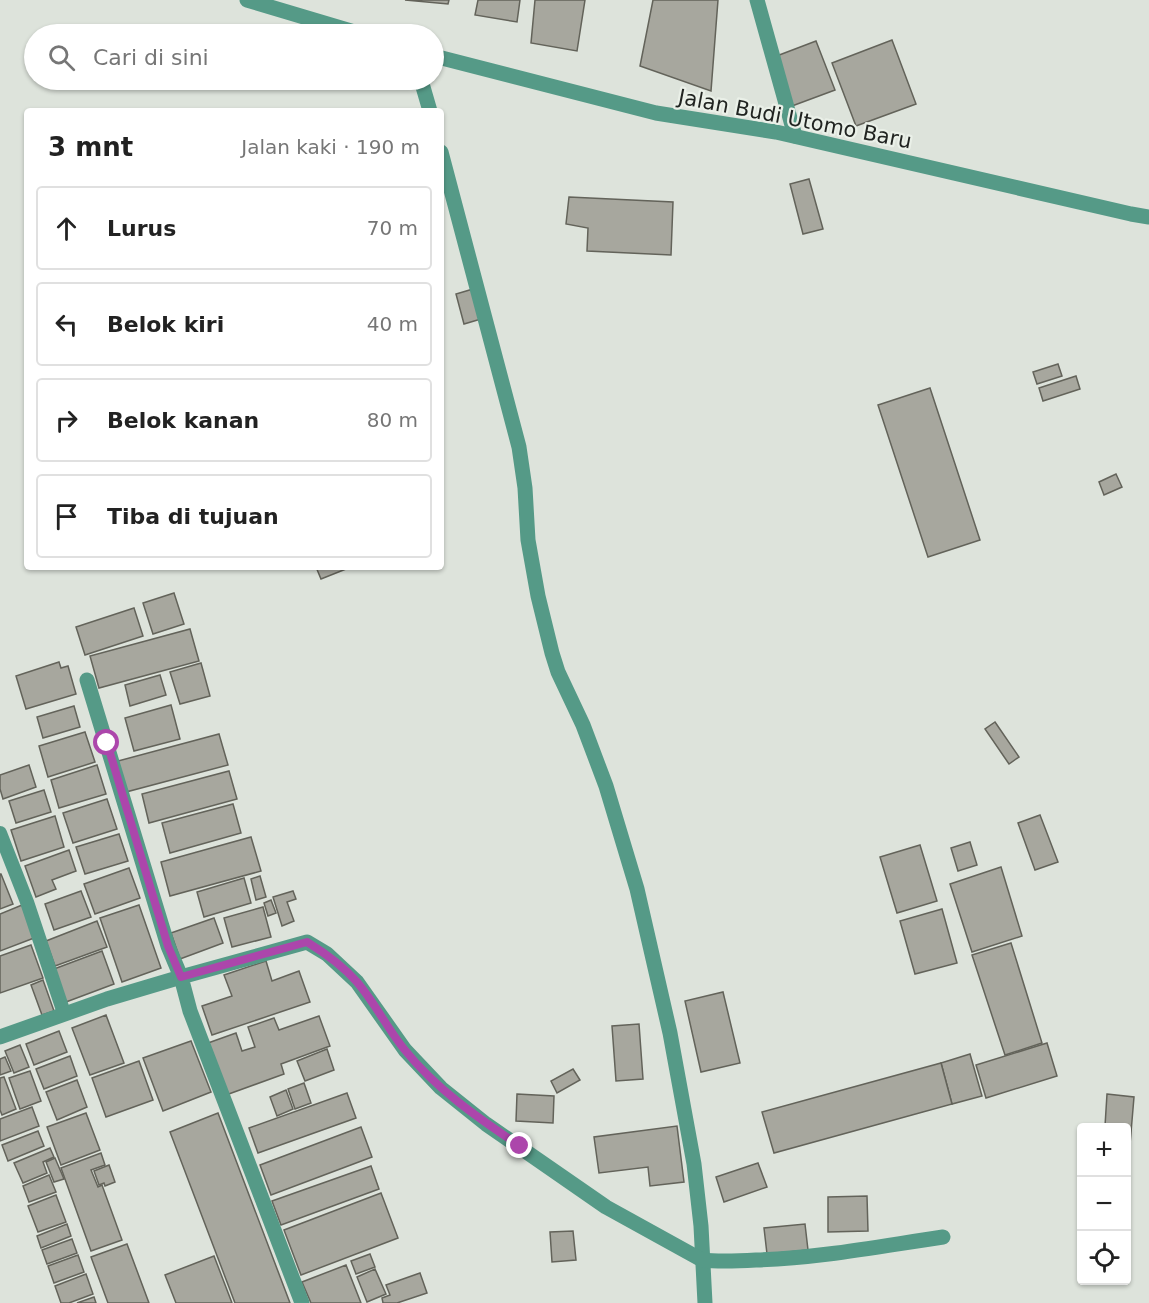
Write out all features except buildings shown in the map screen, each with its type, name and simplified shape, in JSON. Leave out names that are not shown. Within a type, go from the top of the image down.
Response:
[{"type":"street","points":[[247,0],[327,24]]},
{"type":"street","points":[[757,0],[795,136]]},
{"type":"street","name":"Jalan Budi Utomo Baru","points":[[444,59],[656,113],[795,136],[1149,217]]},
{"type":"street","points":[[424,90],[429,108]]},
{"type":"street","points":[[444,163],[519,447],[525,488],[528,540],[538,596],[552,653],[606,786],[637,889],[670,1033],[694,1164],[705,1303]]},
{"type":"street","points":[[87,680],[190,1011],[302,1303]]},
{"type":"street","points":[[0,1037],[118,995],[307,942],[327,954],[357,982],[405,1050],[441,1088],[486,1124],[606,1206],[702,1260],[716,1262],[776,1259],[943,1237]]},
{"type":"lane","points":[[0,833],[30,912],[64,1013]]},
{"type":"route","points":[[107,743],[168,946],[181,977],[307,942],[327,954],[357,982],[405,1050],[441,1088],[486,1124],[520,1146]]}]
